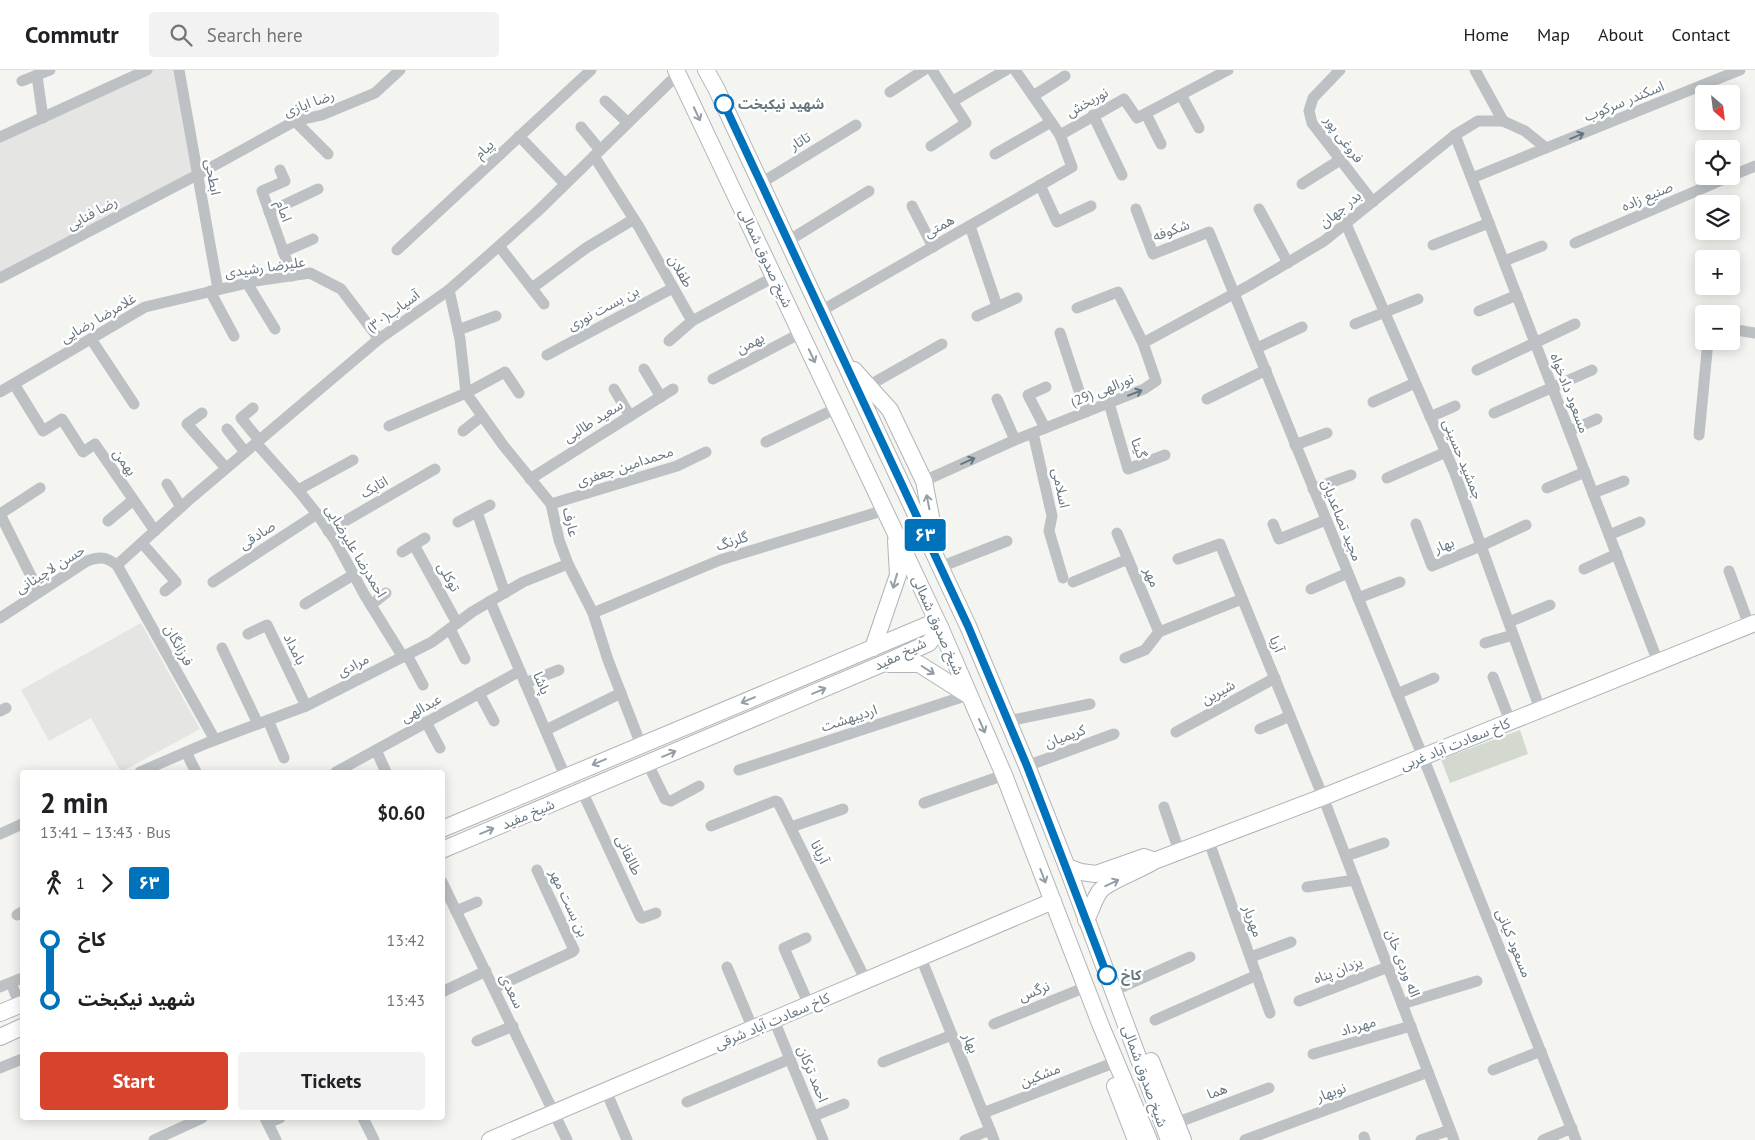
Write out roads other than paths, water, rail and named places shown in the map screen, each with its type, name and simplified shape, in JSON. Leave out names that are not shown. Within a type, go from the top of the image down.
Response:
[{"type":"main road","name":"شیخ صدوق شمالی","points":[[706,70],[802,270],[963,616],[1027,766],[1169,1140]]},
{"type":"main road","name":"شیخ صدوق شمالی","points":[[677,72],[940,627],[1004,775],[1102,1026],[1136,1140]]},
{"type":"main road","points":[[776,280],[791,283],[802,270]]},
{"type":"main road","points":[[842,357],[890,410],[924,481],[940,567]]},
{"type":"main road","points":[[873,648],[898,576],[896,533]]},
{"type":"main road","points":[[940,627],[963,616]]},
{"type":"main road","name":"کاخ سعادت آباد غربی","points":[[1154,861],[1323,797],[1752,624]]},
{"type":"main road","name":"شیخ مفید","points":[[445,828],[927,625],[940,627],[929,643],[445,849]]},
{"type":"main road","points":[[882,664],[918,664],[968,695]]},
{"type":"main road","points":[[1066,867],[1096,874],[1144,857],[1154,861]]},
{"type":"main road","points":[[1086,920],[1098,893],[1104,887],[1145,868],[1154,861]]},
{"type":"main road","name":"کاخ سعادت آباد شرقی","points":[[490,1140],[1053,902]]},
{"type":"main road","points":[[0,1013],[20,1004]]},
{"type":"main road","name":"شیخ صدوق شمالی","points":[[1122,1013],[1138,1030],[1183,1140]]},
{"type":"main road","points":[[0,1037],[20,1029]]},
{"type":"main road","name":"شیخ صدوق شمالی","points":[[1111,1060],[1148,1140]]},
{"type":"street","points":[[22,81],[50,70]]},
{"type":"street","points":[[0,138],[147,70]]},
{"type":"street","name":"ابطحی","points":[[179,70],[214,290],[234,336]]},
{"type":"street","name":"رضا ایازی","points":[[197,175],[295,121],[322,115],[376,93],[400,70]]},
{"type":"street","name":"پیام","points":[[397,250],[591,70]]},
{"type":"street","points":[[890,92],[924,70]]},
{"type":"street","points":[[930,146],[966,123],[932,70]]},
{"type":"street","points":[[953,101],[1006,70]]},
{"type":"street","points":[[1015,70],[1060,135]]},
{"type":"street","points":[[1161,144],[1146,114],[1181,95],[1208,75],[1228,70]]},
{"type":"street","name":"فروغی پور","points":[[1340,70],[1313,98],[1309,111],[1312,123],[1373,202]]},
{"type":"street","points":[[1475,70],[1503,122]]},
{"type":"street","name":"اسکندر سرکوب","points":[[1472,178],[1740,70]]},
{"type":"street","name":"آسیاب(۳۰)","points":[[117,565],[226,468],[379,339],[449,290],[499,246],[628,123],[677,72]]},
{"type":"street","points":[[37,76],[43,118]]},
{"type":"street","points":[[1033,96],[1065,76]]},
{"type":"street","points":[[1181,95],[1198,128]]},
{"type":"street","name":"نوربخش","points":[[1060,135],[1124,99],[1137,118],[1146,114]]},
{"type":"street","points":[[605,101],[628,123]]},
{"type":"street","points":[[1093,115],[1122,175]]},
{"type":"street","points":[[295,121],[328,154]]},
{"type":"street","points":[[1455,135],[1478,121],[1503,122],[1525,131],[1546,148]]},
{"type":"street","points":[[995,154],[1051,122]]},
{"type":"street","name":"تاتار","points":[[761,183],[856,125]]},
{"type":"street","name":"طفلان","points":[[581,127],[692,321]]},
{"type":"street","name":"همتی","points":[[821,311],[1072,167],[1060,135]]},
{"type":"street","name":"مسعود دادخواه","points":[[1455,135],[1658,662]]},
{"type":"street","name":"بدر جهان","points":[[1235,293],[1324,241],[1455,135]]},
{"type":"street","points":[[519,136],[565,184]]},
{"type":"street","points":[[1302,184],[1340,160]]},
{"type":"street","name":"صنیع زاده","points":[[1740,172],[1755,166]]},
{"type":"street","name":"امام","points":[[280,170],[285,180],[262,192],[292,276]]},
{"type":"street","name":"رضا فنایی","points":[[0,278],[197,175]]},
{"type":"street","points":[[1040,185],[1057,222],[1091,206]]},
{"type":"street","name":"صنیع زاده","points":[[1575,243],[1710,185]]},
{"type":"street","points":[[269,212],[318,189]]},
{"type":"street","points":[[788,242],[869,191]]},
{"type":"street","points":[[912,206],[933,247]]},
{"type":"street","name":"شکوفه","points":[[1136,209],[1153,254],[1209,232],[1235,293]]},
{"type":"street","points":[[1259,209],[1288,263]]},
{"type":"street","points":[[532,288],[586,248],[634,219]]},
{"type":"street","points":[[1433,245],[1489,223]]},
{"type":"street","name":"جمشید حسینی","points":[[1346,224],[1446,452],[1540,710]]},
{"type":"street","points":[[970,226],[997,306]]},
{"type":"street","points":[[283,252],[313,239]]},
{"type":"street","points":[[499,246],[544,304]]},
{"type":"street","points":[[1504,262],[1542,246]]},
{"type":"street","name":"علیرضا رشیدی","points":[[214,290],[310,273],[342,289],[379,339]]},
{"type":"street","points":[[669,341],[692,321],[776,280]]},
{"type":"street","points":[[247,283],[275,328]]},
{"type":"street","name":"بن بست نوری","points":[[547,355],[673,288]]},
{"type":"street","name":"غلامرضا رضایی","points":[[0,392],[146,307],[214,290]]},
{"type":"street","name":"عارف","points":[[449,290],[458,330],[466,393],[530,479],[552,504],[558,540],[593,613],[608,660],[641,745]]},
{"type":"street","points":[[1077,308],[1118,292],[1143,343],[1235,293]]},
{"type":"street","name":"مجید تصاعدیان","points":[[1235,293],[1423,757]]},
{"type":"street","points":[[1480,311],[1517,295]]},
{"type":"street","points":[[977,316],[1018,298]]},
{"type":"street","points":[[1355,324],[1418,299]]},
{"type":"street","points":[[458,330],[496,316]]},
{"type":"street","points":[[1477,370],[1575,324]]},
{"type":"street","points":[[1257,348],[1302,327]]},
{"type":"street","points":[[1740,331],[1755,333]]},
{"type":"street","name":"بهمن","points":[[713,380],[801,333]]},
{"type":"street","points":[[1060,334],[1086,412]]},
{"type":"street","points":[[91,339],[134,404]]},
{"type":"street","name":"نورالهی (29)","points":[[924,481],[1015,440],[1144,389],[1156,381],[1143,343]]},
{"type":"street","points":[[868,386],[942,344]]},
{"type":"street","points":[[1698,435],[1707,350]]},
{"type":"street","points":[[644,369],[661,397]]},
{"type":"street","points":[[1207,399],[1266,370]]},
{"type":"street","points":[[1494,413],[1592,370]]},
{"type":"street","points":[[389,426],[466,393],[505,372],[519,393]]},
{"type":"street","points":[[1373,402],[1415,383]]},
{"type":"street","name":"بهمن","points":[[14,384],[43,431],[62,419],[83,452],[94,444],[155,531]]},
{"type":"street","points":[[1045,428],[1028,395],[1046,387]]},
{"type":"street","points":[[614,389],[630,416]]},
{"type":"street","name":"سعید طالبی","points":[[530,479],[672,389]]},
{"type":"street","points":[[997,399],[1015,440]]},
{"type":"street","name":"گیتا","points":[[1109,403],[1128,469],[1165,455]]},
{"type":"street","points":[[1430,417],[1455,406]]},
{"type":"street","name":"احمدرضا علیرضایی","points":[[253,408],[241,418],[258,442],[317,514],[371,605],[422,685]]},
{"type":"street","points":[[766,442],[837,408]]},
{"type":"street","points":[[202,413],[187,424],[226,468]]},
{"type":"street","points":[[463,431],[482,416]]},
{"type":"street","points":[[1569,431],[1598,419]]},
{"type":"street","points":[[227,429],[245,452]]},
{"type":"street","name":"اسلامی","points":[[1033,433],[1052,516],[1050,531],[1068,580],[1128,560]]},
{"type":"street","points":[[1295,445],[1327,433]]},
{"type":"street","name":"محمدامین جعفری","points":[[552,504],[677,466],[706,452]]},
{"type":"street","points":[[1387,478],[1446,452]]},
{"type":"street","points":[[298,490],[353,460]]},
{"type":"street","name":"اتابک","points":[[328,531],[435,469]]},
{"type":"street","points":[[1547,488],[1585,472]]},
{"type":"street","points":[[1314,489],[1351,475]]},
{"type":"street","points":[[1593,493],[1624,481]]},
{"type":"street","points":[[167,484],[182,507]]},
{"type":"street","points":[[39,592],[0,514],[40,488]]},
{"type":"street","points":[[108,522],[133,500]]},
{"type":"street","points":[[458,522],[490,505]]},
{"type":"street","name":"گلرنگ","points":[[593,613],[720,560],[885,510]]},
{"type":"street","points":[[477,512],[505,593]]},
{"type":"street","name":"صادقی","points":[[213,582],[317,514]]},
{"type":"street","points":[[1274,524],[1279,539],[1326,520]]},
{"type":"street","points":[[1609,535],[1640,522]]},
{"type":"street","name":"بهار","points":[[1416,524],[1432,566],[1481,546]]},
{"type":"street","points":[[1481,546],[1526,525]]},
{"type":"street","name":"مهر","points":[[1117,533],[1159,632]]},
{"type":"street","points":[[402,552],[425,538]]},
{"type":"street","points":[[940,567],[1007,541]]},
{"type":"street","points":[[142,543],[176,582],[165,592]]},
{"type":"street","name":"آریا","points":[[1178,558],[1220,544],[1323,797]]},
{"type":"street","name":"توکلی","points":[[414,545],[453,626],[465,659]]},
{"type":"street","points":[[1584,569],[1617,554]]},
{"type":"street","name":"حسن لاچینانی","points":[[0,618],[87,562],[99,557],[108,558],[117,565]]},
{"type":"street","name":"مرادی","points":[[145,770],[215,740],[306,706],[432,642],[490,601],[523,582],[568,564]]},
{"type":"street","name":"فرزانگان","points":[[117,565],[215,740]]},
{"type":"street","points":[[1729,571],[1752,624]]},
{"type":"street","points":[[1311,589],[1348,573]]},
{"type":"street","points":[[305,604],[353,575]]},
{"type":"street","points":[[1358,598],[1400,582]]},
{"type":"street","points":[[371,605],[386,593]]},
{"type":"street","points":[[1124,658],[1145,650],[1159,632],[1242,599]]},
{"type":"street","name":"پاشا","points":[[490,601],[566,776]]},
{"type":"street","points":[[1509,622],[1550,605]]},
{"type":"street","name":"بامداد","points":[[248,634],[267,625],[306,706]]},
{"type":"street","points":[[1485,643],[1513,635]]},
{"type":"street","points":[[222,648],[284,758]]},
{"type":"street","points":[[525,682],[559,670]]},
{"type":"street","name":"عبدالهی","points":[[340,770],[520,671]]},
{"type":"street","points":[[1493,677],[1510,722]]},
{"type":"street","name":"شیرین","points":[[1176,732],[1275,678]]},
{"type":"street","points":[[1398,694],[1434,678]]},
{"type":"street","points":[[479,693],[494,721]]},
{"type":"street","points":[[546,730],[621,693]]},
{"type":"street","name":"اردیبهشت","points":[[739,770],[968,695]]},
{"type":"street","points":[[1008,721],[1090,704]]},
{"type":"street","points":[[1260,729],[1290,716]]},
{"type":"street","points":[[426,722],[440,748]]},
{"type":"street","name":"کریمیان","points":[[1027,766],[1114,734]]},
{"type":"street","points":[[376,750],[385,770]]},
{"type":"street","points":[[186,752],[195,770]]},
{"type":"street","name":"مسعود کیانی","points":[[1423,757],[1576,1140]]},
{"type":"street","points":[[648,764],[665,799],[668,801],[699,786]]},
{"type":"street","points":[[924,803],[1004,775]]},
{"type":"street","name":"طالقانی","points":[[582,791],[640,916],[642,918],[656,913]]},
{"type":"street","name":"اله وردی خان","points":[[1323,797],[1452,1135]]},
{"type":"street","name":"آریانا","points":[[712,826],[775,801],[780,804],[866,981]]},
{"type":"street","points":[[1164,807],[1179,851]]},
{"type":"street","points":[[791,827],[843,809]]},
{"type":"street","points":[[0,834],[20,825]]},
{"type":"street","name":"مهریار","points":[[1208,840],[1270,1013]]},
{"type":"street","points":[[1346,856],[1384,843]]},
{"type":"street","name":"بن بست مهر","points":[[494,988],[574,950],[537,870]]},
{"type":"street","points":[[1307,887],[1355,880]]},
{"type":"street","name":"سعدی","points":[[445,888],[567,1140]]},
{"type":"street","points":[[456,911],[477,902]]},
{"type":"street","points":[[806,938],[784,948],[809,1005]]},
{"type":"street","points":[[1251,957],[1291,942]]},
{"type":"street","points":[[1113,991],[1190,957]]},
{"type":"street","name":"بهار","points":[[921,958],[992,1135]]},
{"type":"street","points":[[727,967],[753,1029]]},
{"type":"street","name":"یزدان پناه","points":[[1299,1001],[1388,967]]},
{"type":"street","points":[[445,991],[486,971]]},
{"type":"street","points":[[1155,1020],[1257,975]]},
{"type":"street","points":[[20,979],[5,985],[20,1003]]},
{"type":"street","points":[[1402,1004],[1477,981]]},
{"type":"street","name":"نرگس","points":[[994,1024],[1086,987]]},
{"type":"street","name":"احمد ترکان","points":[[774,1020],[823,1140]]},
{"type":"street","points":[[477,1041],[513,1026]]},
{"type":"street","name":"مهرداد","points":[[1313,1054],[1411,1026]]},
{"type":"street","points":[[883,1062],[952,1035]]},
{"type":"street","points":[[1493,1070],[1541,1051]]},
{"type":"street","points":[[687,1102],[790,1058]]},
{"type":"street","points":[[0,1068],[20,1060]]},
{"type":"street","name":"مشکین","points":[[983,1113],[1111,1060]]},
{"type":"street","name":"نوبهار","points":[[1244,1140],[1428,1072]]},
{"type":"street","name":"هما","points":[[1176,1122],[1269,1088]]},
{"type":"street","points":[[606,1091],[627,1140]]},
{"type":"street","points":[[814,1116],[844,1104]]},
{"type":"street","points":[[154,1140],[198,1120]]},
{"type":"street","points":[[266,1120],[276,1140]]},
{"type":"street","points":[[364,1120],[374,1140]]},
{"type":"street","points":[[1543,1140],[1572,1128]]},
{"type":"street","points":[[965,1140],[992,1135]]},
{"type":"street","points":[[1421,1140],[1452,1135]]},
{"type":"place","name":"شهید نیکبخت","points":[[724,104]]},
{"type":"place","name":"کاخ","points":[[1107,975]]}]
